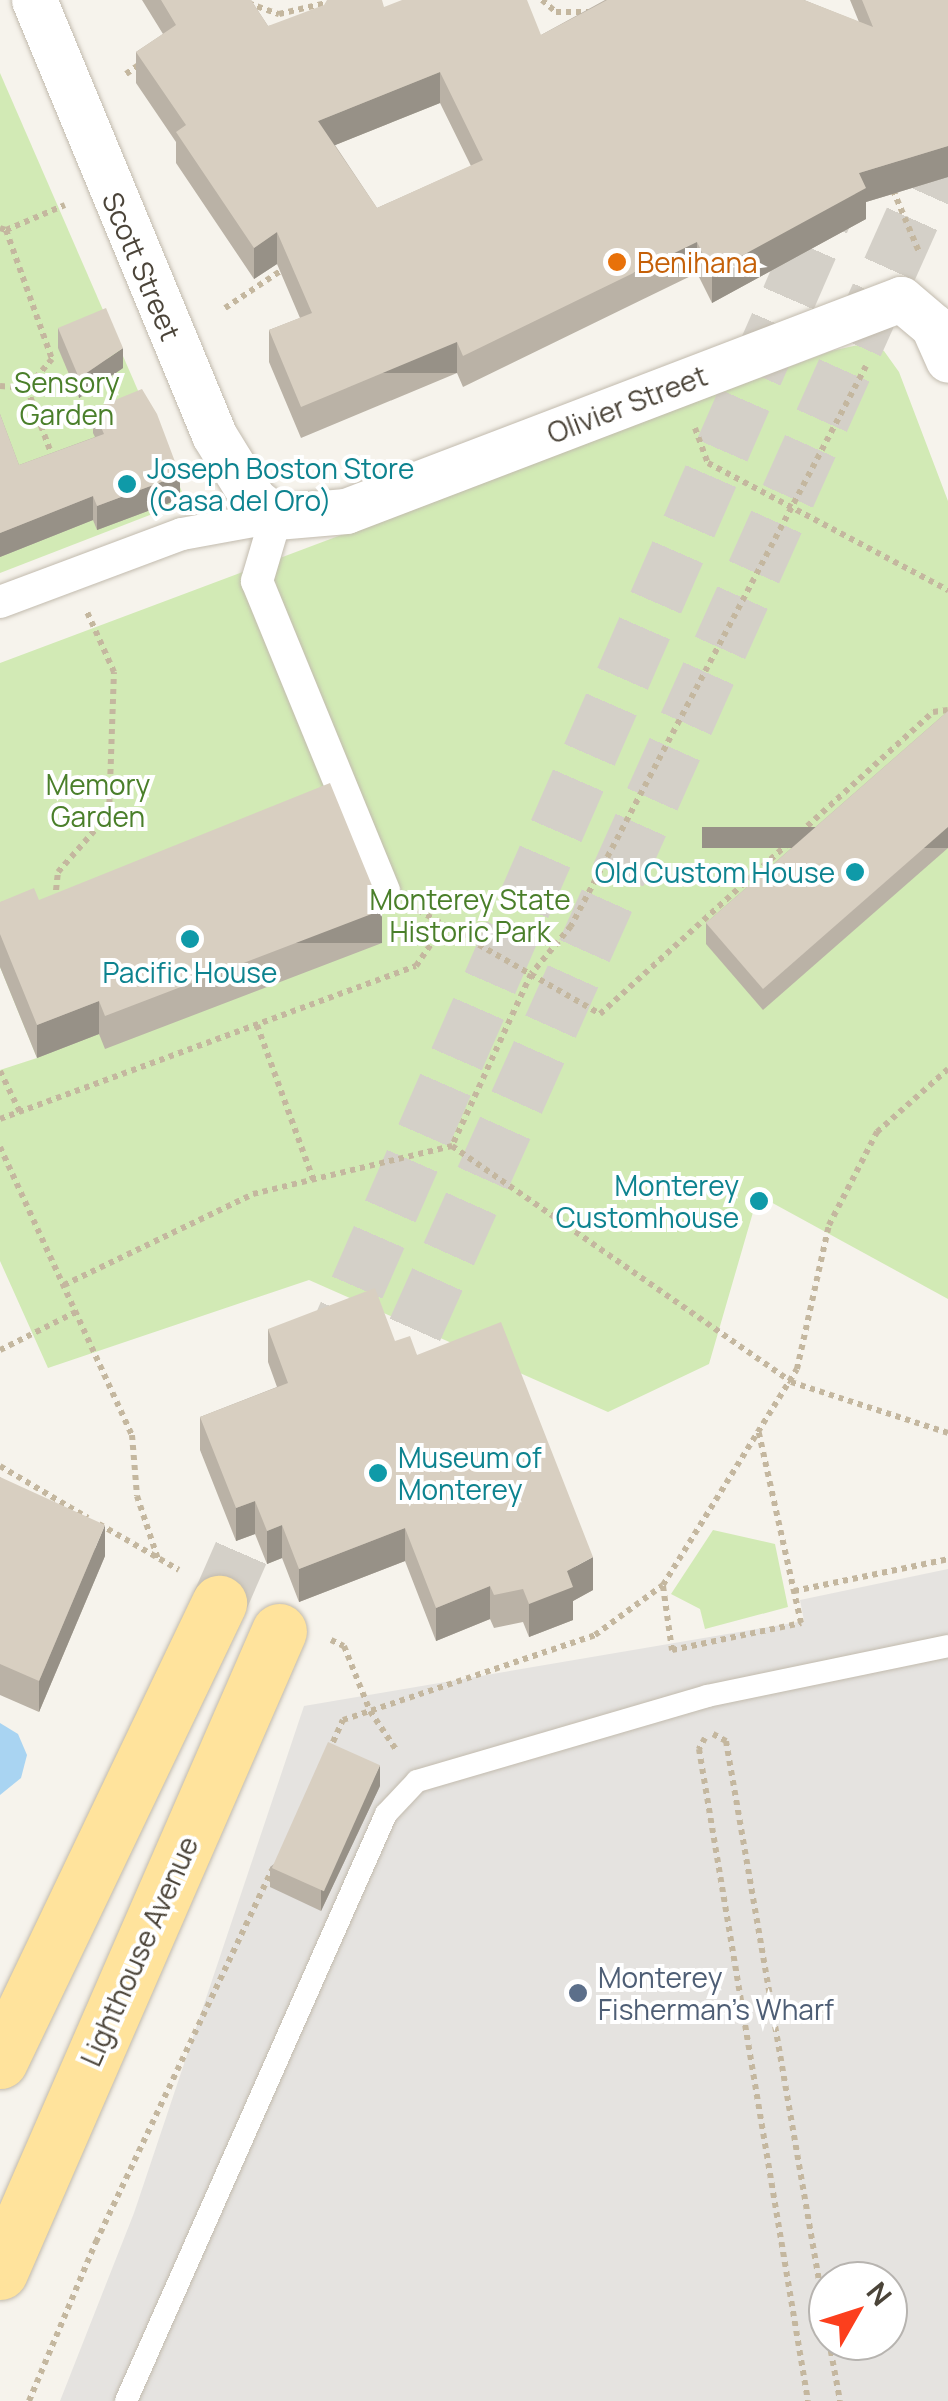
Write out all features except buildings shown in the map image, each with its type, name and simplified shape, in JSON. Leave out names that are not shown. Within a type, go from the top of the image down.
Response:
[{"type":"main road","points":[[0,2061],[38,1972],[219,1604]]},
{"type":"main road","name":"Lighthouse Avenue","points":[[0,2272],[280,1631]]},
{"type":"main road","points":[[0,2018],[38,1972]]},
{"type":"street","name":"Scott Street","points":[[34,0],[214,435],[254,500],[276,517]]},
{"type":"street","name":"Olivier Street","points":[[276,517],[346,511],[901,299],[933,326],[948,360]]},
{"type":"street","points":[[0,602],[182,534],[276,517],[258,581],[384,891]]},
{"type":"lane","points":[[126,2401],[386,1814],[417,1781],[707,1696],[948,1646]]},
{"type":"path","points":[[232,12],[247,3],[279,14],[339,0]]},
{"type":"path","points":[[542,0],[556,12],[606,13]]},
{"type":"path","points":[[279,14],[286,30]]},
{"type":"path","points":[[126,74],[154,56]]},
{"type":"path","points":[[887,177],[922,258]]},
{"type":"path","points":[[27,388],[52,359],[3,229],[67,204]]},
{"type":"path","points":[[225,308],[300,258]]},
{"type":"path","points":[[452,1146],[531,974],[572,926],[869,360],[866,351]]},
{"type":"path","points":[[679,384],[708,463],[948,590]]},
{"type":"path","points":[[0,386],[27,388]]},
{"type":"path","points":[[27,388],[58,471]]},
{"type":"path","points":[[52,454],[68,448]]},
{"type":"path","points":[[55,901],[58,872],[109,814],[114,672]]},
{"type":"path","points":[[384,891],[600,1014],[934,712],[948,710]]},
{"type":"path","points":[[0,1119],[416,966],[444,925]]},
{"type":"path","points":[[257,1025],[314,1179]]},
{"type":"path","points":[[326,1756],[343,1720],[595,1635],[663,1584],[791,1382],[829,1225],[877,1132],[948,1069]]},
{"type":"path","points":[[0,1072],[20,1112]]},
{"type":"path","points":[[64,1285],[253,1194],[452,1146],[791,1382],[948,1434]]},
{"type":"path","points":[[0,1147],[132,1435],[138,1496],[158,1560]]},
{"type":"path","points":[[0,1350],[76,1312]]},
{"type":"path","points":[[663,1584],[672,1650],[801,1624],[759,1433]]},
{"type":"path","points":[[0,1466],[100,1525]]},
{"type":"path","points":[[794,1591],[948,1559]]},
{"type":"path","points":[[808,2401],[699,1748],[710,1732],[726,1741],[816,2261]]},
{"type":"path","points":[[30,2401],[96,2242],[275,1864]]},
{"type":"path","points":[[833,2361],[840,2401]]},
{"type":"green space","name":"Sensory Garden","points":[[0,73],[186,501],[0,573]]},
{"type":"green space","name":"Monterey State Historic Park","points":[[867,343],[884,351],[899,372],[948,501],[948,1299],[758,1195],[709,1364],[608,1412],[309,1280],[48,1368],[0,1261],[0,1070],[37,1058],[0,967],[0,663],[831,351]]},
{"type":"green space","points":[[713,1530],[775,1544],[788,1607],[705,1629],[700,1609],[671,1594]]},
{"type":"shaded area","name":"Monterey Fisherman's Wharf","points":[[948,1569],[948,2401],[60,2401],[134,2213],[304,1706],[804,1621],[800,1600]]},
{"type":"water","points":[[0,1723],[18,1734],[27,1755],[21,1778],[0,1795]]},
{"type":"tunnel","points":[[381,1405],[948,138]]},
{"type":"tunnel","points":[[324,1363],[839,182]]},
{"type":"tunnel","points":[[219,1603],[277,1470]]},
{"type":"place","name":"Benihana","points":[[617,262]]},
{"type":"place","name":"Joseph Boston Store (Casa del Oro)","points":[[127,484]]},
{"type":"place","name":"Old Custom House","points":[[855,872]]},
{"type":"place","name":"Pacific House","points":[[190,939]]},
{"type":"place","name":"Monterey Customhouse","points":[[759,1201]]},
{"type":"place","name":"Museum of Monterey","points":[[378,1473]]},
{"type":"place","name":"Monterey Fisherman's Wharf","points":[[578,1993]]},
{"type":"park label","name":"Memory Garden","points":[[98,800]]}]
